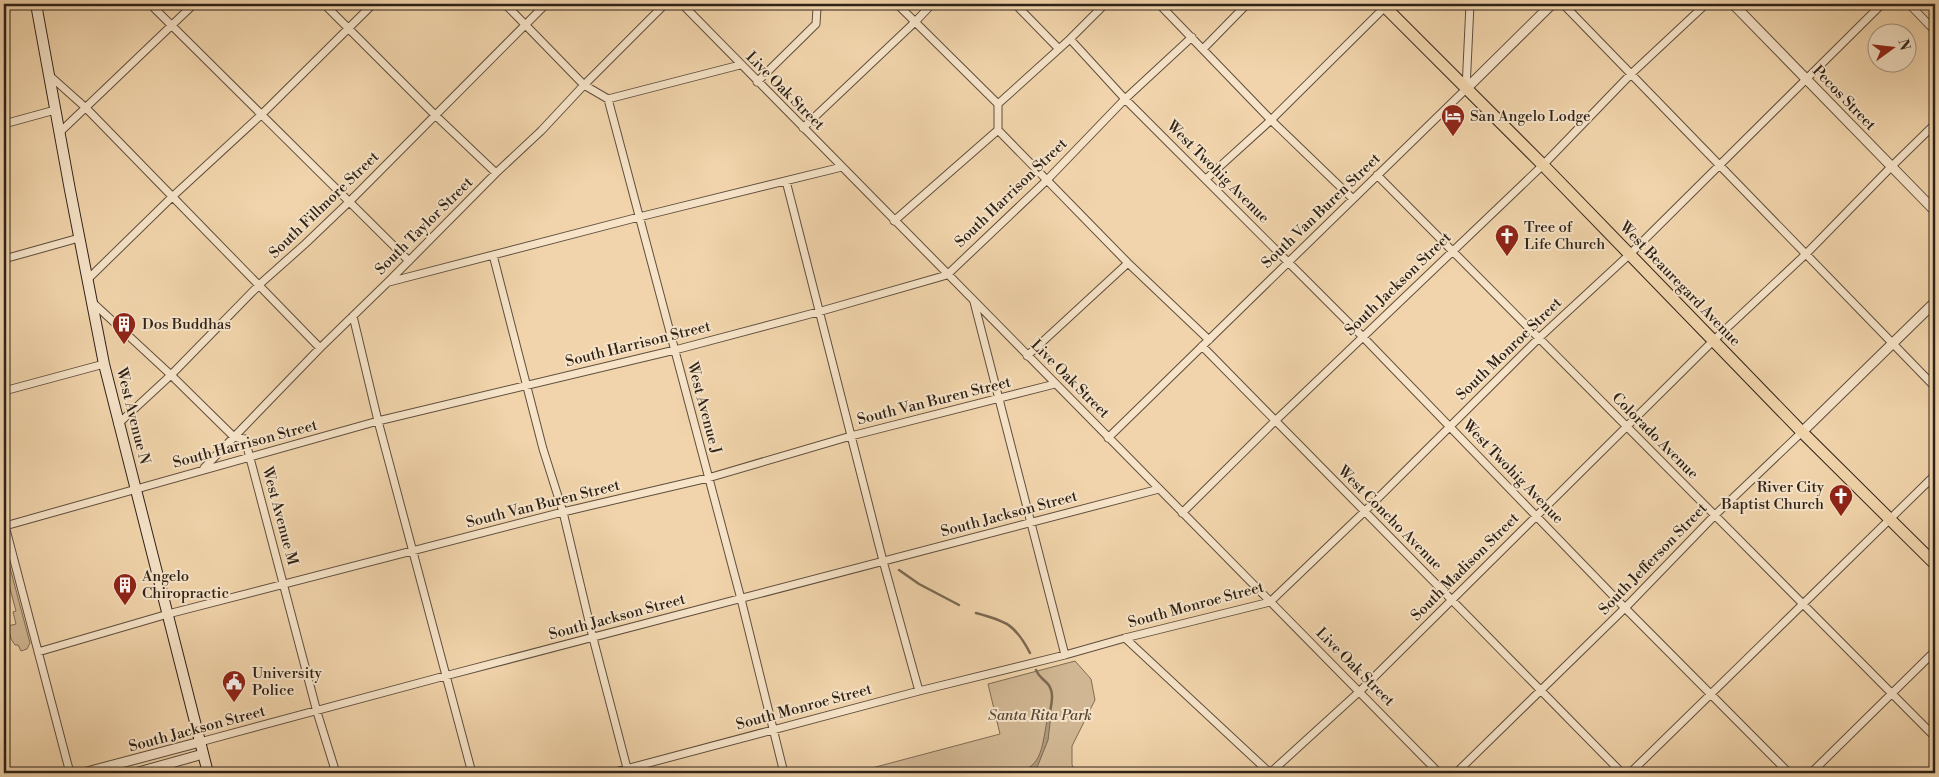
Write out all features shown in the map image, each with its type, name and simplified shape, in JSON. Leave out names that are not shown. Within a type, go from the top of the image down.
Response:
[{"type":"main road","name":"West Avenue N","points":[[36,4],[104,364],[208,773]]},
{"type":"main road","name":"West Beauregard Avenue","points":[[1385,5],[1802,432],[1935,564]]},
{"type":"street","points":[[150,4],[409,261]]},
{"type":"street","points":[[59,133],[194,4]]},
{"type":"street","points":[[324,4],[435,115],[496,172]]},
{"type":"street","points":[[87,280],[172,197],[261,115],[373,4]]},
{"type":"street","points":[[505,4],[584,85],[608,99],[740,65]]},
{"type":"street","name":"South Fillmore Street","points":[[118,424],[171,375],[260,284],[306,244],[349,202],[546,4]]},
{"type":"street","name":"South Taylor Street","points":[[204,469],[320,348],[496,172],[541,131],[665,4]]},
{"type":"street","name":"Live Oak Street","points":[[682,4],[1439,773]]},
{"type":"street","points":[[757,82],[816,24],[817,8],[812,4]]},
{"type":"street","points":[[897,4],[998,104],[998,130],[1128,262],[1209,340]]},
{"type":"street","points":[[803,128],[932,4]]},
{"type":"street","points":[[1016,4],[1059,49]]},
{"type":"street","points":[[998,104],[1070,39],[1104,4]]},
{"type":"street","points":[[1159,4],[1271,120],[1353,199]]},
{"type":"street","points":[[1203,49],[1247,4]]},
{"type":"street","points":[[1466,88],[1470,4]]},
{"type":"street","name":"South Van Buren Street","points":[[1108,438],[1552,4]]},
{"type":"street","points":[[1563,4],[1935,387]]},
{"type":"street","name":"South Jackson Street","points":[[1182,513],[1275,421],[1543,165],[1631,74],[1706,4]]},
{"type":"street","name":"Pecos Street","points":[[1733,4],[1935,210]]},
{"type":"street","name":"South Monroe Street","points":[[611,773],[919,690],[1065,655],[1270,602],[1364,512],[1539,338],[1630,254],[1882,4]]},
{"type":"street","points":[[1909,4],[1935,31]]},
{"type":"street","points":[[1206,179],[1271,120],[1385,5]]},
{"type":"street","name":"South Harrison Street","points":[[4,524],[378,421],[675,350],[947,275],[1046,180],[1125,99],[1192,37]]},
{"type":"street","name":"West Twohig Avenue","points":[[1070,39],[1125,99],[1450,425],[1624,608],[1790,773]]},
{"type":"street","points":[[48,75],[86,108],[260,284],[320,348]]},
{"type":"street","name":"West Avenue J","points":[[608,99],[741,599],[784,773]]},
{"type":"street","points":[[4,124],[55,110]]},
{"type":"street","name":"South Madison Street","points":[[1270,773],[1360,691],[1714,340],[1806,254],[1935,124]]},
{"type":"street","points":[[894,221],[998,130]]},
{"type":"street","points":[[388,282],[842,167]]},
{"type":"street","name":"Colorado Avenue","points":[[1377,175],[1935,737]]},
{"type":"street","points":[[786,181],[883,562],[919,690]]},
{"type":"street","points":[[4,259],[79,238]]},
{"type":"street","points":[[493,255],[526,386],[562,512],[592,638],[627,768]]},
{"type":"street","points":[[1027,356],[1128,262]]},
{"type":"street","name":"West Avenue M","points":[[91,301],[171,375],[234,437],[245,439],[317,712],[336,773]]},
{"type":"street","points":[[974,302],[1065,655]]},
{"type":"street","name":"South Jefferson Street","points":[[1456,773],[1624,608],[1715,515],[1935,302]]},
{"type":"street","points":[[353,316],[378,421],[472,773]]},
{"type":"street","name":"West Concho Avenue","points":[[1202,346],[1622,773]]},
{"type":"street","points":[[4,391],[104,364]]},
{"type":"street","name":"South Van Buren Street","points":[[38,652],[168,614],[562,512],[708,478],[851,436],[1055,384]]},
{"type":"street","points":[[1630,773],[1935,475]]},
{"type":"street","name":"South Jackson Street","points":[[83,773],[1159,489]]},
{"type":"street","points":[[4,524],[70,773]]},
{"type":"street","points":[[1126,638],[1270,773]]},
{"type":"street","points":[[1811,773],[1935,651]]},
{"type":"street","name":"South Jackson Street","points":[[135,773],[203,754]]},
{"type":"green space","points":[[4,545],[30,643],[27,649],[21,651],[18,645],[15,645],[11,639],[8,626],[16,624],[13,612],[16,611],[6,574],[4,574]]},
{"type":"green space","name":"Santa Rita Park","points":[[1075,661],[1091,679],[1095,700],[1072,746],[1072,765],[1078,773],[853,773],[1000,734],[988,684]]},
{"type":"shaded area","points":[[1049,714],[1051,715],[1048,740],[1036,770],[1033,773],[1003,773],[1003,770],[1019,771],[1028,768],[1034,763],[1042,749]]},
{"type":"waterway","points":[[899,570],[919,584],[959,605]]},
{"type":"waterway","points":[[976,613],[1009,625],[1025,643],[1030,653]]},
{"type":"waterway","points":[[1036,670],[1051,690],[1052,698],[1049,717]]},
{"type":"place","name":"San Angelo Lodge","points":[[1453,137]]},
{"type":"place","name":"Tree of Life Church","points":[[1507,257]]},
{"type":"place","name":"Dos Buddhas","points":[[124,345]]},
{"type":"place","name":"River City Baptist Church","points":[[1841,517]]},
{"type":"place","name":"Angelo Chiropractic","points":[[125,606]]},
{"type":"place","name":"University Police","points":[[234,703]]}]
